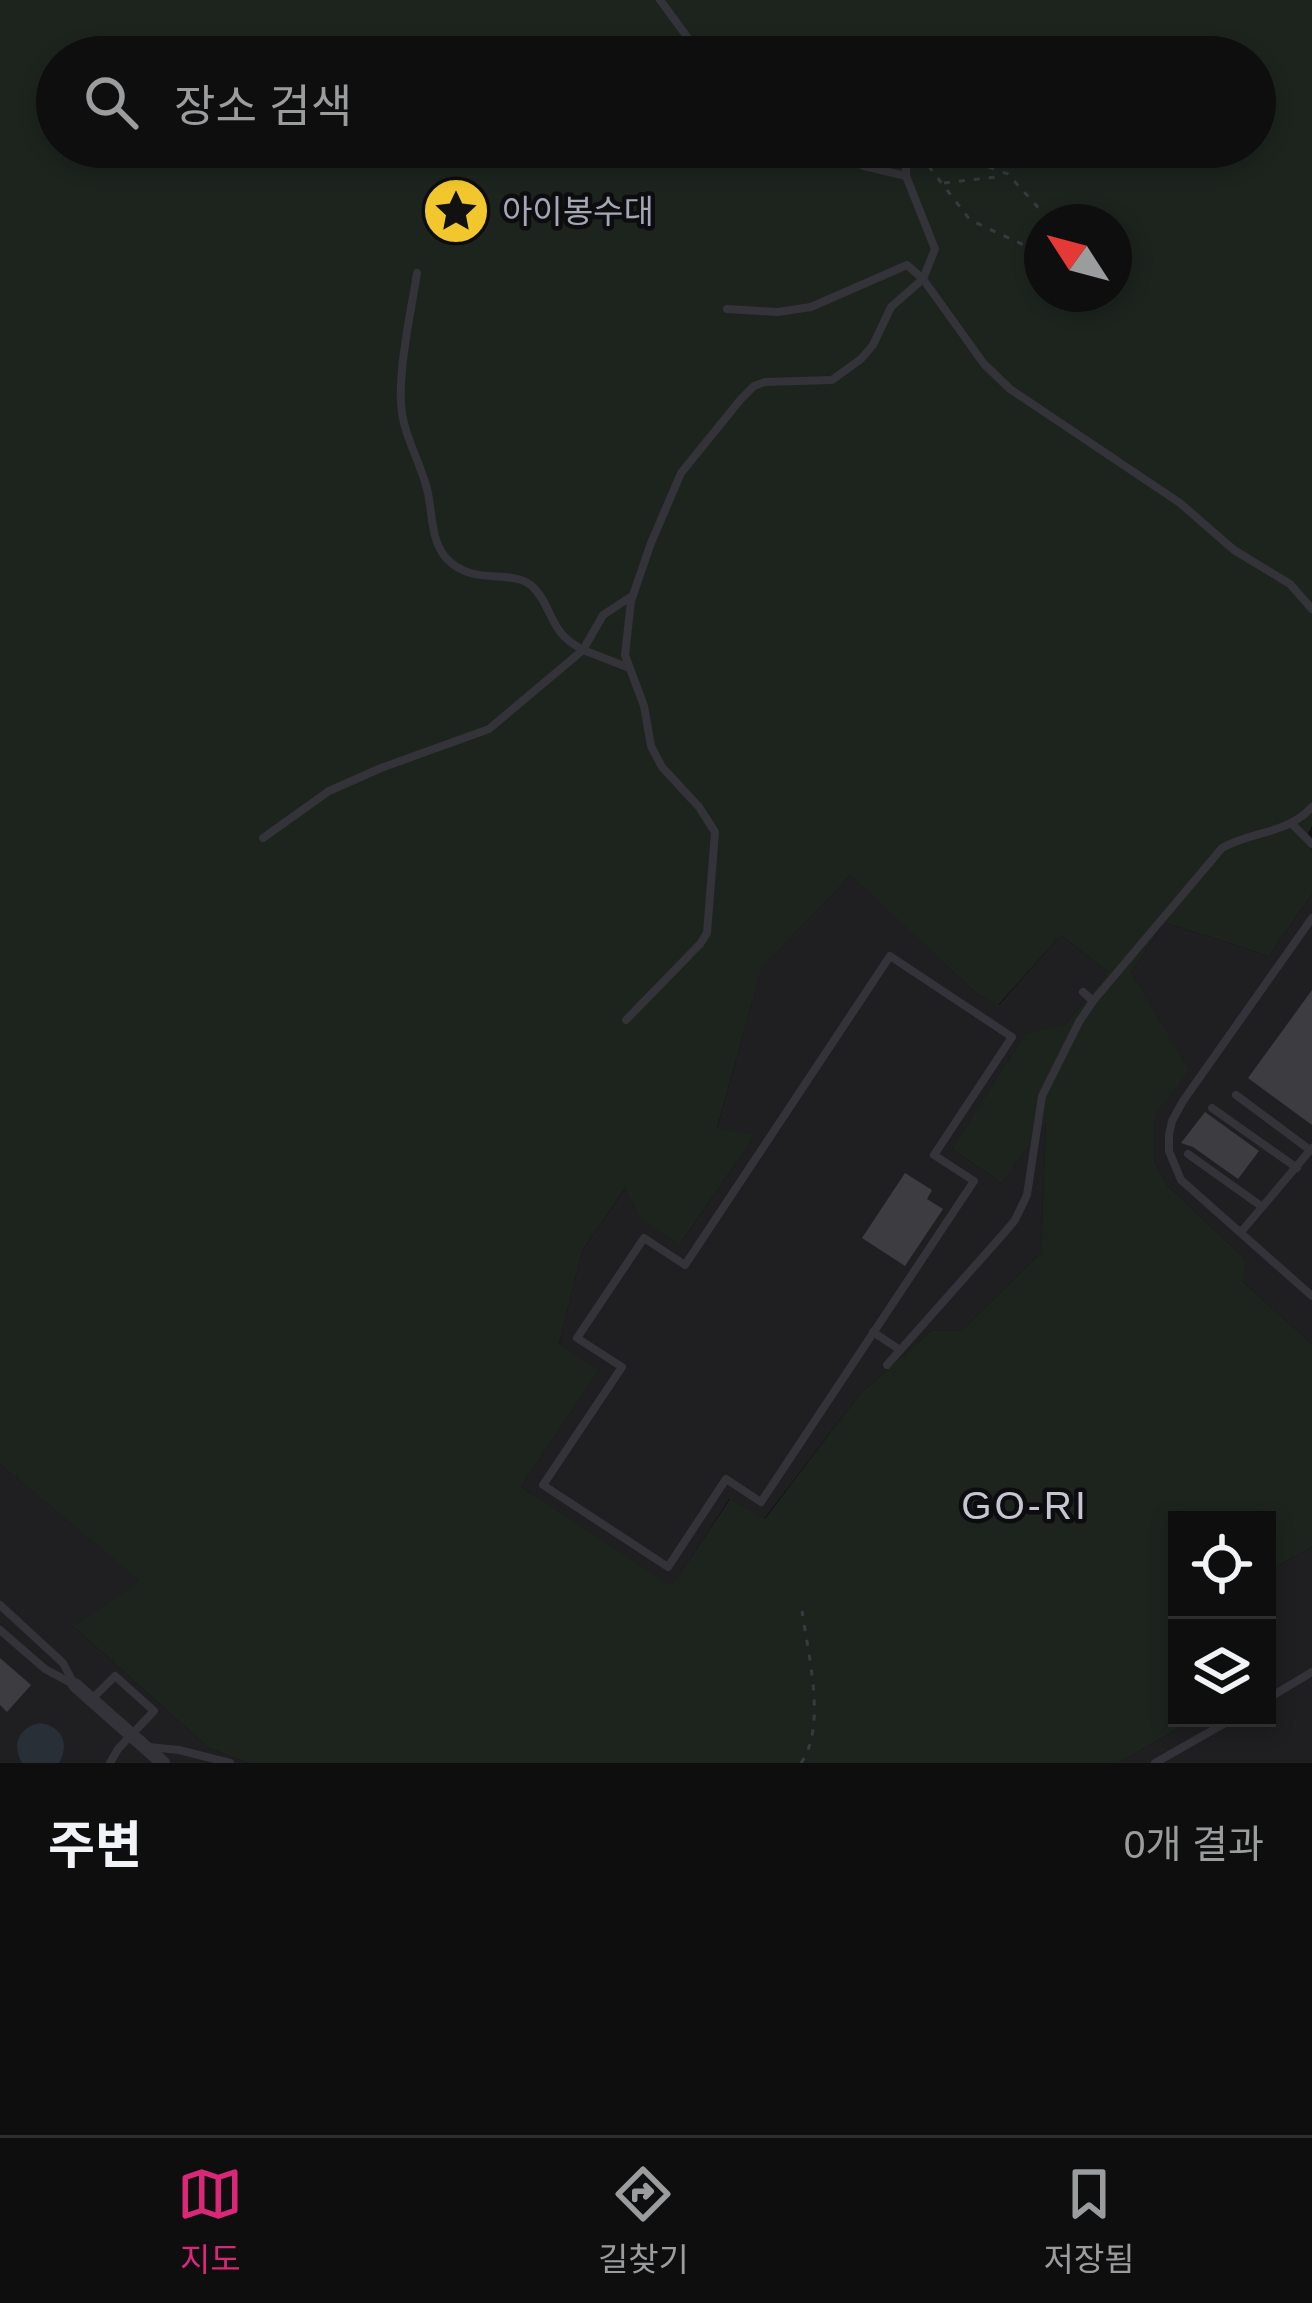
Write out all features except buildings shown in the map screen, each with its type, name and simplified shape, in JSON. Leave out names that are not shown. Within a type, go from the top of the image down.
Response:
[{"type":"street","points":[[75,1685],[163,1763]]},
{"type":"lane","points":[[660,0],[687,36]]},
{"type":"lane","points":[[872,168],[906,176]]},
{"type":"lane","points":[[626,1020],[707,933],[716,840],[709,821],[662,767],[651,746],[644,706],[625,655],[633,595],[681,473],[741,399],[765,382],[832,380],[861,359],[891,307],[923,279],[935,249],[907,168]]},
{"type":"lane","points":[[727,309],[778,312],[811,307],[907,265],[923,279],[984,364],[1010,389],[1180,503],[1234,550],[1290,584],[1312,609]]},
{"type":"lane","points":[[417,273],[407,322],[402,414],[427,486],[439,548],[467,573],[529,583],[544,600],[560,633],[580,648],[629,668]]},
{"type":"lane","points":[[262,838],[329,791],[489,729],[580,648],[603,615],[633,595]]},
{"type":"lane","points":[[886,1365],[1021,1209],[1042,1096],[1093,1001],[1222,848],[1292,824],[1312,807]]},
{"type":"lane","points":[[1292,824],[1312,844]]},
{"type":"lane","points":[[1312,918],[1183,1101],[1169,1135],[1169,1151],[1181,1180],[1312,1295]]},
{"type":"lane","points":[[890,956],[1012,1037],[934,1155],[974,1181],[873,1332],[761,1502],[726,1479],[668,1567],[543,1485],[622,1367],[577,1338],[644,1238],[685,1265],[890,956]]},
{"type":"lane","points":[[1083,992],[1093,1001]]},
{"type":"lane","points":[[1236,1095],[1311,1149],[1241,1232]]},
{"type":"lane","points":[[1211,1108],[1297,1168]]},
{"type":"lane","points":[[1188,1154],[1261,1206]]},
{"type":"lane","points":[[873,1332],[900,1350]]},
{"type":"lane","points":[[0,1605],[63,1663],[75,1685]]},
{"type":"lane","points":[[0,1630],[45,1669],[75,1685]]},
{"type":"lane","points":[[1276,1694],[1312,1672]]},
{"type":"lane","points":[[91,1700],[115,1676],[154,1711],[110,1763]]},
{"type":"lane","points":[[1155,1763],[1218,1727]]},
{"type":"lane","points":[[144,1747],[230,1763]]},
{"type":"path","points":[[930,168],[970,220],[1024,245]]},
{"type":"path","points":[[991,168],[1008,174],[1035,204]]},
{"type":"path","points":[[943,183],[996,177]]},
{"type":"path","points":[[801,1763],[814,1729],[802,1611]]},
{"type":"shaded area","points":[[0,0],[1312,0],[1312,826],[1308,833],[1312,894],[1269,956],[1164,922],[1131,973],[1189,1070],[1155,1115],[1154,1160],[1167,1185],[1246,1260],[1242,1281],[1312,1344],[1312,1547],[1276,1567],[1276,1511],[1168,1511],[1168,1727],[1181,1727],[1118,1763],[248,1763],[209,1748],[73,1626],[140,1581],[0,1464]],"holes":[[[851,875],[976,993],[998,1005],[1061,935],[1108,972],[1066,1024],[1026,1034],[952,1149],[1002,1183],[1046,1122],[1041,1253],[962,1330],[931,1331],[859,1395],[765,1519],[730,1499],[672,1586],[521,1487],[599,1370],[559,1343],[582,1251],[625,1188],[642,1221],[680,1244],[755,1135],[717,1128],[762,967]]]},
{"type":"shaded area","points":[[852,874],[976,993],[999,1005],[1061,935],[1108,972],[952,1149],[1002,1183],[1046,1120],[1041,1253],[962,1330],[931,1331],[859,1395],[764,1519],[729,1499],[672,1587],[521,1487],[598,1371],[559,1343],[582,1251],[626,1187],[681,1243],[754,1136],[717,1129],[762,966]]},
{"type":"shaded area","points":[[1312,894],[1312,1344],[1241,1280],[1246,1260],[1167,1185],[1154,1160],[1155,1115],[1131,973],[1164,922],[1269,956]]},
{"type":"shaded area","points":[[0,1464],[141,1581],[74,1627],[209,1748],[248,1763],[0,1763]]},
{"type":"shaded area","points":[[1312,1547],[1312,1763],[1118,1763],[1181,1727],[1276,1727],[1276,1567]]},
{"type":"shaded area","points":[[40,1723],[62,1737],[59,1763],[22,1763],[19,1737]]},
{"type":"place","name":"아이봉수대","points":[[456,211]]},
{"type":"district","name":"GO-RI","points":[[1025,1505]]}]
